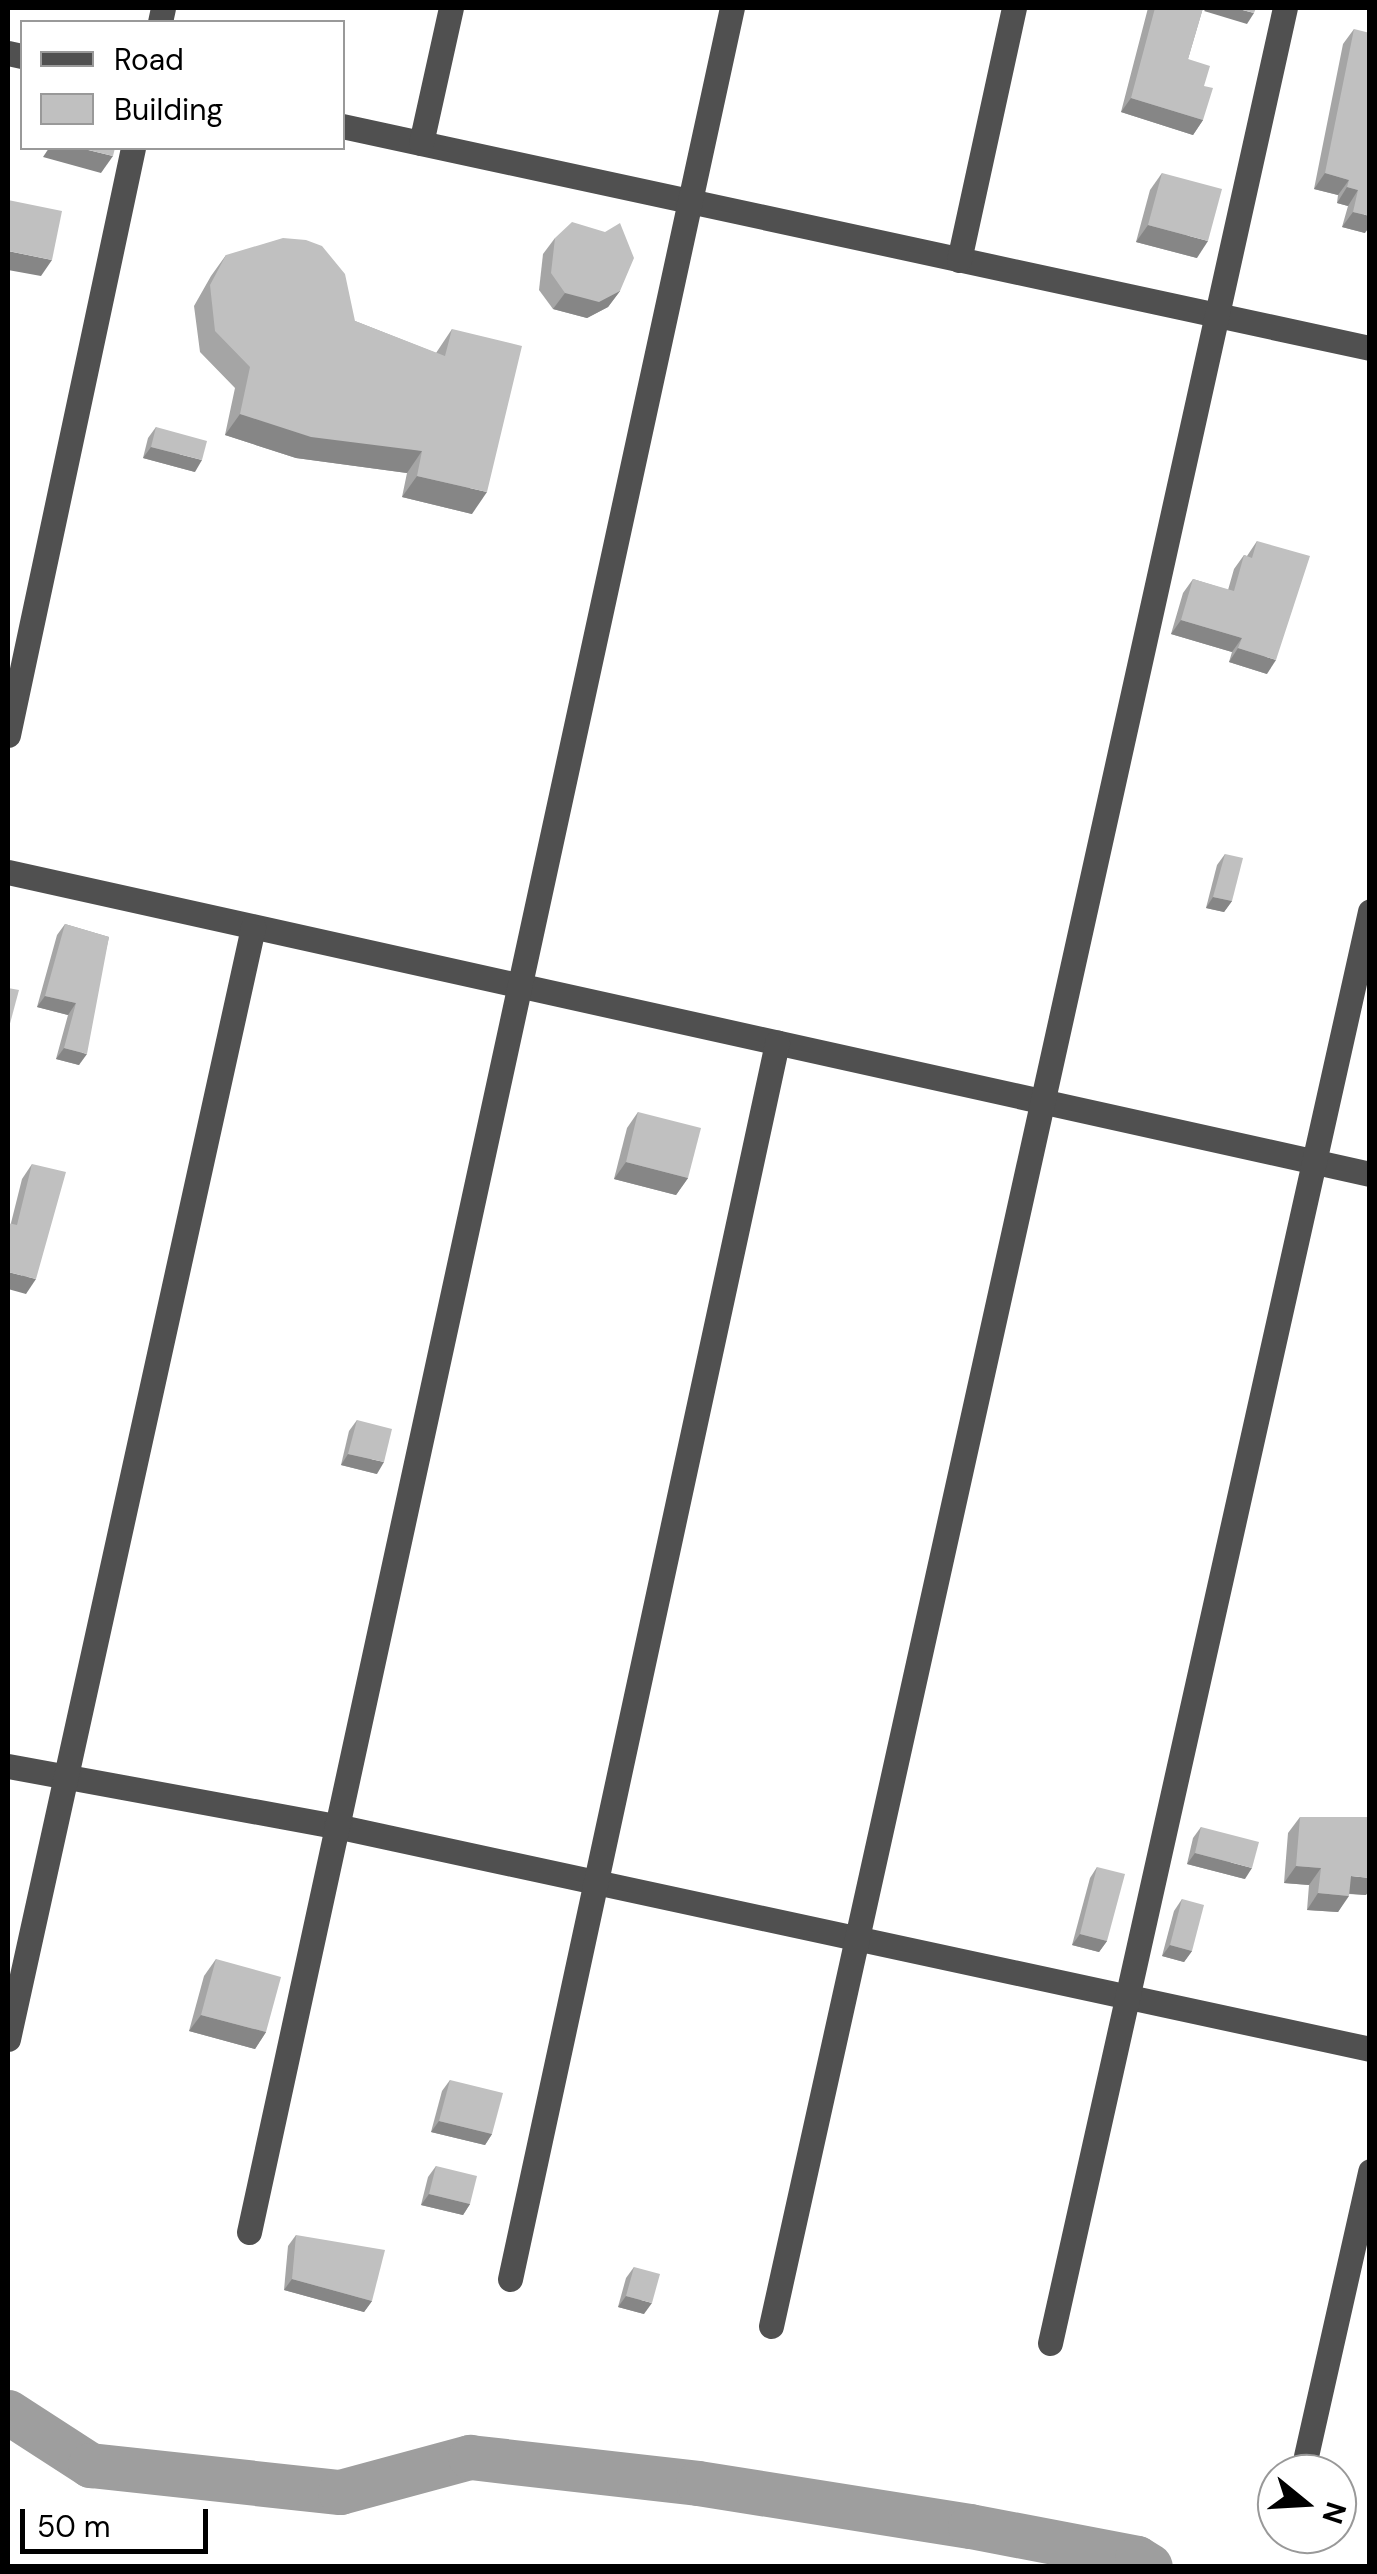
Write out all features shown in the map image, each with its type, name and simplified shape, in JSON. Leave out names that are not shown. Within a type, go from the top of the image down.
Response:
[{"type":"street","points":[[421,143],[451,8]]},
{"type":"street","points":[[249,2232],[686,201],[732,8]]},
{"type":"street","points":[[958,260],[1014,8]]},
{"type":"street","points":[[771,2326],[1285,8]]},
{"type":"street","points":[[345,127],[1370,348]]},
{"type":"street","points":[[8,735],[133,150]]},
{"type":"street","points":[[8,872],[1370,1174]]},
{"type":"street","points":[[1050,2343],[1370,912]]},
{"type":"street","points":[[8,2039],[60,1778],[252,926]]},
{"type":"street","points":[[510,2280],[777,1043]]},
{"type":"street","points":[[8,1766],[336,1826],[1370,2048]]},
{"type":"street","points":[[1306,2454],[1370,2171]]},
{"type":"building","points":[[1155,8],[1203,8],[1188,59],[1210,66],[1204,86],[1213,88],[1203,120],[1131,98]]},
{"type":"building","points":[[1354,29],[1370,33],[1370,216],[1353,212],[1358,190],[1347,187],[1349,180],[1325,173]]},
{"type":"building","points":[[88,150],[114,150],[113,156]]},
{"type":"building","points":[[1162,173],[1222,189],[1208,241],[1148,225]]},
{"type":"building","points":[[8,200],[62,211],[52,260],[8,251]]},
{"type":"building","points":[[572,222],[605,232],[620,223],[634,258],[620,291],[599,302],[565,293],[551,273],[555,238]]},
{"type":"building","points":[[283,238],[322,246],[345,274],[355,321],[445,356],[452,329],[522,346],[487,492],[417,476],[422,451],[311,437],[240,414],[250,367],[215,331],[210,285],[226,255]]},
{"type":"building","points":[[156,427],[207,441],[202,460],[151,447]]},
{"type":"building","points":[[1257,541],[1310,556],[1276,660],[1238,648],[1242,638],[1181,620],[1193,579],[1234,591],[1244,555],[1252,558]]},
{"type":"building","points":[[1225,854],[1243,858],[1232,901],[1213,897]]},
{"type":"building","points":[[65,924],[109,937],[87,1054],[64,1048],[76,1003],[45,996]]},
{"type":"building","points":[[8,988],[19,990],[8,1031]]},
{"type":"building","points":[[638,1112],[701,1128],[688,1178],[626,1162]]},
{"type":"building","points":[[32,1164],[66,1172],[36,1279],[8,1272],[8,1223],[17,1225]]},
{"type":"building","points":[[357,1420],[392,1429],[384,1462],[348,1454]]},
{"type":"building","points":[[1300,1817],[1370,1817],[1370,1878],[1351,1876],[1349,1896],[1318,1893],[1321,1868],[1296,1866]]},
{"type":"building","points":[[1201,1827],[1259,1842],[1252,1868],[1195,1853]]},
{"type":"building","points":[[1097,1867],[1125,1874],[1107,1941],[1080,1934]]},
{"type":"building","points":[[1182,1899],[1204,1905],[1192,1951],[1170,1945]]},
{"type":"building","points":[[216,1959],[281,1977],[266,2032],[201,2015]]},
{"type":"building","points":[[450,2080],[503,2093],[492,2134],[439,2121]]},
{"type":"building","points":[[436,2166],[477,2176],[470,2204],[429,2194]]},
{"type":"building","points":[[296,2235],[385,2250],[372,2301],[292,2279]]},
{"type":"building","points":[[634,2267],[660,2274],[652,2303],[626,2296]]},
{"type":"waterway","points":[[8,2412],[90,2465],[340,2492],[470,2457],[698,2483],[970,2526],[1137,2558],[1150,2566]]}]
